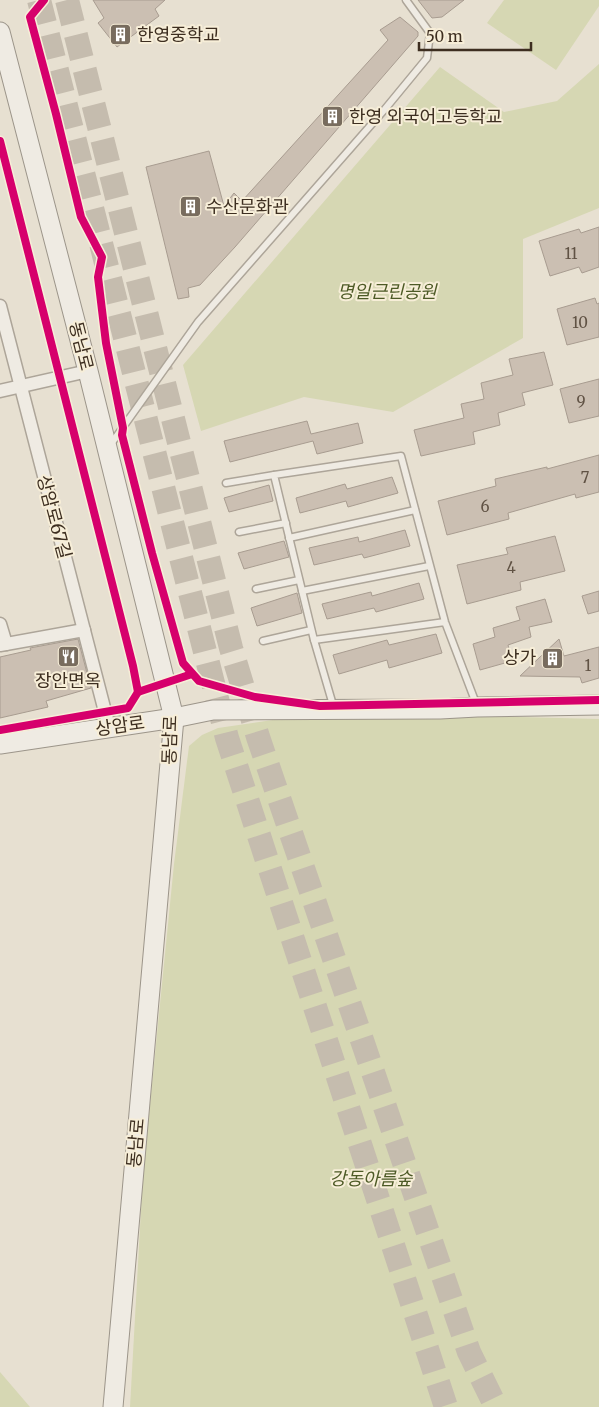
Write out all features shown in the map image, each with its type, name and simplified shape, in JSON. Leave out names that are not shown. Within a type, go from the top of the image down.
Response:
[{"type":"main road","name":"동남로","points":[[0,32],[88,371],[174,718],[113,1407]]},
{"type":"main road","name":"상암로","points":[[0,744],[174,718],[213,710],[440,710],[477,707],[599,705]]},
{"type":"street","name":"상암로67길","points":[[0,306],[109,727]]},
{"type":"street","points":[[0,391],[88,371]]},
{"type":"street","points":[[0,624],[3,644],[84,630]]},
{"type":"lane","points":[[107,450],[198,322],[385,109],[427,58],[430,33],[406,0]]},
{"type":"lane","points":[[226,483],[401,456],[445,622],[477,707]]},
{"type":"lane","points":[[274,476],[311,630],[333,705]]},
{"type":"lane","points":[[289,538],[415,510]]},
{"type":"lane","points":[[239,532],[286,523]]},
{"type":"lane","points":[[302,591],[430,566]]},
{"type":"lane","points":[[256,589],[299,580]]},
{"type":"lane","points":[[314,640],[445,622]]},
{"type":"lane","points":[[262,641],[311,630]]},
{"type":"green space","points":[[504,0],[599,0],[599,6],[556,70],[487,23]]},
{"type":"green space","name":"명일근린공원","points":[[599,64],[599,208],[523,239],[523,338],[393,412],[304,397],[201,431],[183,365],[440,67],[504,112],[557,101]]},
{"type":"green space","name":"강동아름숲","points":[[442,715],[599,719],[599,1407],[130,1407],[143,1174],[174,864],[189,746],[202,735],[218,728],[279,719]]},
{"type":"green space","points":[[0,1372],[30,1407],[0,1407]]},
{"type":"building","name":"한영중학교","points":[[93,0],[165,0],[155,9],[159,16],[117,47],[98,23],[104,18]]},
{"type":"building","points":[[418,0],[464,0],[442,17],[432,18]]},
{"type":"building","points":[[400,17],[418,32],[418,36],[235,247],[200,285],[188,288],[189,297],[178,299],[146,167],[209,151],[224,206],[234,193],[242,201],[388,40],[380,30]]},
{"type":"building","points":[[599,227],[599,267],[582,273],[579,267],[550,276],[539,241],[579,229],[581,233]]},
{"type":"building","points":[[595,298],[597,304],[599,303],[599,337],[567,345],[557,309]]},
{"type":"building","points":[[544,352],[553,385],[522,393],[525,405],[498,413],[500,425],[473,432],[475,444],[421,456],[414,430],[464,418],[461,404],[484,399],[481,383],[513,375],[509,359]]},
{"type":"building","points":[[599,379],[599,416],[569,423],[560,389]]},
{"type":"building","points":[[307,421],[311,434],[358,423],[363,443],[317,454],[313,441],[230,462],[224,441]]},
{"type":"building","points":[[599,455],[599,492],[576,498],[575,494],[508,513],[509,519],[447,535],[438,501],[496,486],[495,479],[547,467],[547,469]]},
{"type":"building","points":[[392,477],[398,493],[348,507],[346,501],[300,513],[296,498],[345,484],[347,489]]},
{"type":"building","points":[[269,485],[273,501],[229,512],[224,498]]},
{"type":"building","points":[[405,530],[410,546],[364,558],[362,554],[314,565],[309,548],[358,537],[359,542]]},
{"type":"building","points":[[555,536],[565,571],[520,582],[521,590],[467,604],[457,565],[508,554],[506,548]]},
{"type":"building","points":[[284,541],[289,557],[244,569],[238,553]]},
{"type":"building","points":[[419,583],[424,599],[376,612],[374,608],[327,619],[322,604],[371,592],[372,596]]},
{"type":"building","points":[[599,591],[599,611],[588,614],[582,596]]},
{"type":"building","points":[[297,593],[302,613],[257,626],[251,608]]},
{"type":"building","points":[[545,599],[552,622],[529,627],[531,637],[508,645],[512,661],[480,670],[473,644],[495,637],[493,628],[520,620],[516,607]]},
{"type":"building","points":[[436,634],[442,653],[389,668],[387,660],[339,674],[333,655],[387,640],[389,645]]},
{"type":"building","points":[[78,639],[91,688],[46,701],[48,707],[0,718],[0,657],[31,650],[30,648]]},
{"type":"building","points":[[559,639],[564,656],[599,647],[599,678],[582,683],[580,677],[520,676]]},
{"type":"tunnel","points":[[39,0],[227,738],[446,1407]]},
{"type":"tunnel","points":[[67,0],[231,648],[258,737],[469,1352],[496,1407]]},
{"type":"cycle path","points":[[44,0],[30,17],[81,217],[102,257],[98,277],[106,343],[123,428],[122,435],[152,553],[183,663],[199,681],[255,697],[320,706],[599,700]]},
{"type":"cycle path","points":[[0,141],[138,692]]},
{"type":"cycle path","points":[[0,730],[128,708],[138,692],[192,674]]},
{"type":"place","name":"한영중학교","points":[[121,35]]},
{"type":"place","name":"한영 외국어고등학교","points":[[333,117]]},
{"type":"place","name":"수산문화관","points":[[190,207]]},
{"type":"place","name":"장안면옥","points":[[68,656]]},
{"type":"place","name":"상가","points":[[552,658]]}]
